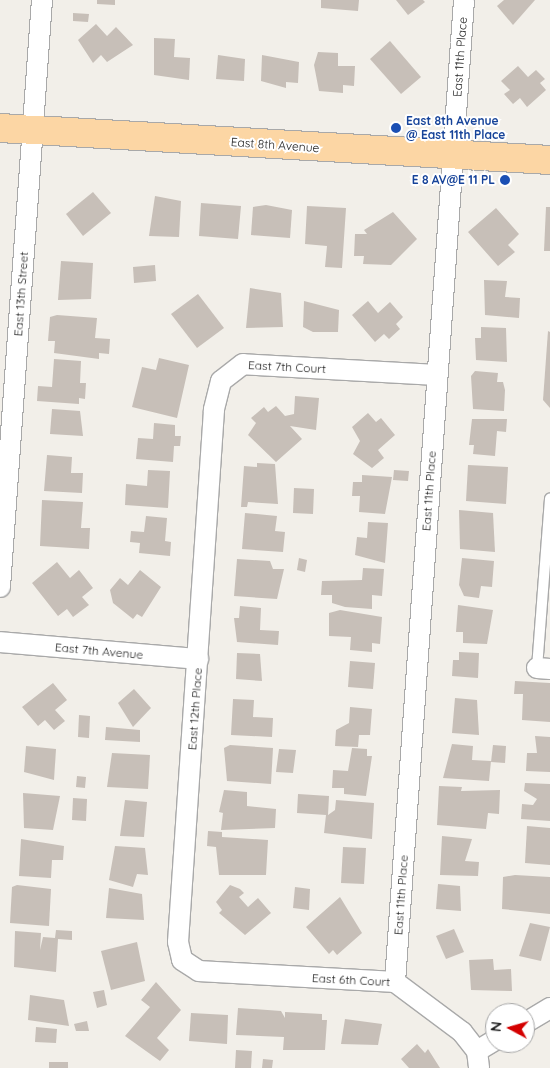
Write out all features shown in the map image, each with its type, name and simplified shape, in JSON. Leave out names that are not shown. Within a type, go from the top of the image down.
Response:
[{"type":"main road","name":"East 8th Avenue","points":[[0,128],[550,160]]},
{"type":"street","name":"East 13th Street","points":[[0,588],[42,0]]},
{"type":"street","name":"East 11th Place","points":[[395,982],[464,0]]},
{"type":"street","name":"East 7th Court","points":[[212,457],[221,381],[243,364],[437,375]]},
{"type":"street","name":"East 12th Place","points":[[182,960],[178,942],[212,457]]},
{"type":"street","name":"East 7th Avenue","points":[[0,642],[198,659]]},
{"type":"street","name":"East 6th Court","points":[[182,960],[199,971],[395,982],[462,1032],[478,1059]]},
{"type":"street","points":[[535,1017],[550,1008]]},
{"type":"lane","points":[[544,668],[550,498]]},
{"type":"building","points":[[97,0],[115,0],[115,5],[97,4]]},
{"type":"building","points":[[321,0],[359,0],[358,11],[321,8]]},
{"type":"building","points":[[396,0],[423,0],[425,2],[408,15]]},
{"type":"building","points":[[504,0],[535,0],[513,25],[497,6]]},
{"type":"building","points":[[73,13],[89,14],[88,22],[73,21]]},
{"type":"building","points":[[96,24],[107,36],[116,27],[133,45],[107,62],[101,55],[93,63],[78,40]]},
{"type":"building","points":[[154,38],[175,39],[174,57],[190,58],[189,80],[154,75]]},
{"type":"building","points":[[390,41],[421,77],[401,94],[370,59]]},
{"type":"building","points":[[318,52],[338,53],[338,66],[355,66],[354,86],[343,85],[343,93],[319,91],[314,65]]},
{"type":"building","points":[[218,55],[245,59],[244,81],[216,79]]},
{"type":"building","points":[[262,55],[299,62],[298,83],[286,82],[286,88],[261,81]]},
{"type":"building","points":[[518,66],[528,77],[536,70],[545,79],[540,83],[546,90],[527,107],[520,98],[513,104],[504,94],[510,90],[501,81]]},
{"type":"building","points":[[93,192],[111,213],[83,236],[66,214]]},
{"type":"building","points":[[155,196],[181,201],[179,237],[149,236]]},
{"type":"building","points":[[201,203],[241,206],[238,239],[199,236]]},
{"type":"building","points":[[266,205],[292,210],[290,238],[251,235],[253,207]]},
{"type":"building","points":[[307,206],[346,208],[342,268],[325,267],[327,246],[305,244]]},
{"type":"building","points":[[546,207],[550,207],[550,251],[544,251]]},
{"type":"building","points":[[496,208],[519,234],[508,245],[515,252],[498,266],[468,232]]},
{"type":"building","points":[[393,212],[417,239],[391,265],[363,264],[364,256],[354,256],[355,234],[367,234],[364,230]]},
{"type":"building","points":[[61,261],[93,263],[91,299],[58,300]]},
{"type":"building","points":[[155,265],[156,281],[134,283],[133,267]]},
{"type":"building","points":[[484,280],[507,281],[505,297],[520,298],[519,318],[485,315]]},
{"type":"building","points":[[250,288],[281,293],[283,327],[246,328]]},
{"type":"building","points":[[198,294],[224,328],[197,348],[171,314]]},
{"type":"building","points":[[304,301],[339,310],[338,332],[313,332],[303,327]]},
{"type":"building","points":[[368,301],[378,313],[390,302],[403,317],[396,324],[400,329],[389,339],[384,334],[375,342],[352,315]]},
{"type":"building","points":[[57,315],[97,318],[95,338],[110,339],[109,354],[99,353],[99,359],[54,353],[55,341],[48,341],[50,317]]},
{"type":"building","points":[[481,327],[506,328],[507,362],[476,360],[475,338],[481,338]]},
{"type":"building","points":[[548,331],[550,332],[550,408],[543,400]]},
{"type":"building","points":[[159,358],[189,365],[177,418],[132,407],[142,367],[156,370]]},
{"type":"building","points":[[54,359],[81,361],[80,383],[86,383],[85,399],[79,398],[79,404],[37,401],[38,386],[52,387]]},
{"type":"building","points":[[475,371],[498,373],[497,382],[503,382],[505,390],[504,411],[473,409],[471,376]]},
{"type":"building","points":[[295,396],[319,398],[316,430],[290,426],[302,439],[276,462],[248,435],[256,423],[251,418],[264,407],[268,412],[276,406],[285,416],[294,414]]},
{"type":"building","points":[[52,409],[80,411],[83,436],[50,434]]},
{"type":"building","points":[[368,413],[376,422],[381,418],[395,435],[378,450],[384,458],[372,468],[353,454],[360,441],[352,427]]},
{"type":"building","points":[[472,419],[507,419],[506,432],[497,431],[495,456],[473,454],[474,445],[469,445]]},
{"type":"building","points":[[154,423],[175,425],[175,436],[181,436],[180,446],[174,446],[173,462],[136,459],[138,438],[153,439]]},
{"type":"building","points":[[47,455],[72,457],[71,473],[83,473],[82,493],[44,491]]},
{"type":"building","points":[[257,463],[275,464],[278,504],[248,502],[247,507],[241,507],[244,466],[257,467]]},
{"type":"building","points":[[468,465],[508,467],[506,504],[466,501]]},
{"type":"building","points":[[148,470],[170,471],[168,508],[125,505],[126,484],[147,486]]},
{"type":"building","points":[[394,470],[409,471],[408,481],[393,480]]},
{"type":"building","points":[[362,475],[392,477],[385,514],[359,512],[360,496],[352,496],[353,482],[362,482]]},
{"type":"building","points":[[294,488],[314,489],[313,514],[293,513]]},
{"type":"building","points":[[42,500],[83,502],[81,528],[90,528],[89,549],[40,546]]},
{"type":"building","points":[[459,510],[493,513],[495,552],[460,549]]},
{"type":"building","points":[[245,513],[277,516],[275,531],[285,532],[283,552],[242,549]]},
{"type":"building","points":[[146,516],[167,518],[165,541],[171,542],[170,556],[139,553],[140,543],[130,542],[131,531],[144,532]]},
{"type":"building","points":[[368,522],[388,523],[385,563],[355,555],[357,537],[367,538]]},
{"type":"building","points":[[299,558],[307,560],[305,572],[297,570]]},
{"type":"building","points":[[462,558],[494,561],[492,587],[481,586],[479,598],[464,596],[459,585]]},
{"type":"building","points":[[237,559],[270,561],[273,569],[284,569],[277,599],[234,596]]},
{"type":"building","points":[[57,562],[70,578],[79,570],[93,588],[82,597],[89,605],[73,617],[67,609],[58,616],[32,583]]},
{"type":"building","points":[[363,568],[384,569],[382,596],[372,595],[372,609],[345,607],[332,603],[332,595],[321,595],[322,581],[362,580]]},
{"type":"building","points":[[140,570],[161,587],[142,617],[137,614],[133,619],[113,603],[110,590],[120,578],[128,585]]},
{"type":"building","points":[[458,605],[493,610],[487,644],[463,643],[463,632],[456,632]]},
{"type":"building","points":[[240,606],[261,608],[260,630],[279,631],[278,645],[237,642],[234,618],[239,618]]},
{"type":"building","points":[[340,610],[382,617],[380,644],[372,643],[372,652],[350,650],[351,637],[329,636],[329,613]]},
{"type":"building","points":[[459,652],[479,653],[478,678],[452,676],[453,660],[459,660]]},
{"type":"building","points":[[237,653],[260,654],[262,681],[236,679]]},
{"type":"building","points":[[350,661],[375,663],[373,689],[348,687]]},
{"type":"building","points":[[515,681],[550,683],[550,722],[522,720],[523,694],[514,694]]},
{"type":"building","points":[[53,683],[67,700],[55,710],[65,721],[54,730],[45,720],[38,726],[22,707]]},
{"type":"building","points":[[134,689],[151,708],[133,727],[118,703]]},
{"type":"building","points":[[455,698],[477,700],[479,735],[452,733]]},
{"type":"building","points":[[233,699],[254,700],[253,717],[273,718],[272,737],[231,735]]},
{"type":"building","points":[[350,707],[372,709],[370,735],[359,735],[358,747],[335,746],[336,730],[349,723]]},
{"type":"building","points":[[79,715],[90,716],[89,738],[78,737]]},
{"type":"building","points":[[106,727],[140,730],[140,742],[105,740]]},
{"type":"building","points":[[535,736],[550,737],[550,772],[526,771],[527,753],[537,753]]},
{"type":"building","points":[[452,744],[473,746],[472,760],[491,761],[489,781],[443,778]]},
{"type":"building","points":[[230,745],[273,748],[271,784],[227,781],[224,748]]},
{"type":"building","points":[[493,745],[506,746],[505,763],[491,762]]},
{"type":"building","points":[[26,746],[56,749],[54,780],[24,772]]},
{"type":"building","points":[[352,748],[367,749],[367,756],[372,756],[366,796],[344,794],[344,788],[332,788],[333,770],[348,771]]},
{"type":"building","points":[[279,749],[296,750],[293,773],[276,772]]},
{"type":"building","points":[[112,753],[150,755],[148,789],[107,787]]},
{"type":"building","points":[[77,776],[86,777],[85,788],[76,787]]},
{"type":"building","points":[[525,783],[550,784],[550,821],[521,819],[522,804],[533,805],[537,799],[524,791]]},
{"type":"building","points":[[439,786],[462,787],[461,791],[500,790],[499,814],[488,813],[486,829],[437,825]]},
{"type":"building","points":[[224,790],[247,792],[247,806],[276,809],[275,828],[221,830],[223,813],[219,812]]},
{"type":"building","points":[[23,793],[60,796],[53,830],[24,828]]},
{"type":"building","points":[[298,794],[329,796],[328,815],[335,810],[336,800],[374,803],[372,839],[324,833],[326,815],[297,813]]},
{"type":"building","points":[[73,798],[87,799],[86,821],[72,820]]},
{"type":"building","points":[[125,800],[147,802],[144,837],[120,836]]},
{"type":"building","points":[[527,826],[550,828],[550,865],[525,863]]},
{"type":"building","points":[[208,831],[222,832],[222,837],[268,840],[266,875],[219,875],[216,847],[207,846]]},
{"type":"building","points":[[442,836],[472,839],[465,861],[479,862],[478,876],[440,875]]},
{"type":"building","points":[[21,839],[64,846],[63,860],[52,860],[51,878],[19,876]]},
{"type":"building","points":[[115,846],[145,848],[148,875],[137,874],[133,887],[109,880]]},
{"type":"building","points":[[343,847],[366,848],[364,884],[341,883]]},
{"type":"building","points":[[515,875],[550,877],[550,914],[502,909],[503,877]]},
{"type":"building","points":[[438,884],[460,886],[461,911],[436,909]]},
{"type":"building","points":[[17,885],[51,889],[49,926],[10,923],[12,887]]},
{"type":"building","points":[[230,885],[244,893],[239,897],[248,907],[258,898],[271,913],[245,935],[219,913],[222,910],[216,902]]},
{"type":"building","points":[[295,887],[310,889],[309,910],[293,908]]},
{"type":"building","points":[[109,888],[142,894],[144,920],[106,918]]},
{"type":"building","points":[[340,897],[362,933],[337,955],[333,950],[329,954],[306,927]]},
{"type":"building","points":[[530,923],[550,927],[541,961],[519,956]]},
{"type":"building","points":[[454,929],[464,952],[446,959],[436,936]]},
{"type":"building","points":[[56,930],[72,931],[72,940],[58,939],[56,972],[14,967],[15,931],[41,933],[40,950],[43,937],[55,938]]},
{"type":"building","points":[[137,942],[145,981],[111,990],[101,951]]},
{"type":"building","points":[[493,959],[494,970],[511,969],[512,991],[471,990],[469,960]]},
{"type":"building","points":[[156,982],[181,1010],[157,1038],[169,1050],[160,1061],[125,1036],[150,1007],[141,1000]]},
{"type":"building","points":[[104,990],[107,1005],[97,1008],[93,992]]},
{"type":"building","points":[[30,995],[64,1000],[69,1026],[28,1020]]},
{"type":"building","points":[[238,1008],[281,1011],[285,1018],[285,1012],[322,1014],[322,1020],[327,1020],[325,1050],[283,1050],[284,1037],[236,1035]]},
{"type":"building","points":[[191,1013],[228,1015],[227,1044],[189,1041]]},
{"type":"building","points":[[345,1019],[382,1024],[378,1045],[341,1044]]},
{"type":"building","points":[[87,1021],[89,1031],[76,1031],[74,1024]]},
{"type":"building","points":[[36,1027],[57,1029],[56,1043],[35,1042]]},
{"type":"building","points":[[417,1044],[425,1053],[428,1049],[440,1068],[409,1068],[401,1059]]},
{"type":"building","points":[[236,1050],[252,1051],[251,1068],[235,1068]]},
{"type":"building","points":[[263,1059],[273,1060],[272,1068],[262,1068]]},
{"type":"building","points":[[49,1062],[68,1062],[68,1068],[49,1068]]},
{"type":"place","name":"East 8th Avenue @ East 11th Place","points":[[396,128]]},
{"type":"place","name":"E 8 AV@E 11 PL","points":[[505,180]]}]
